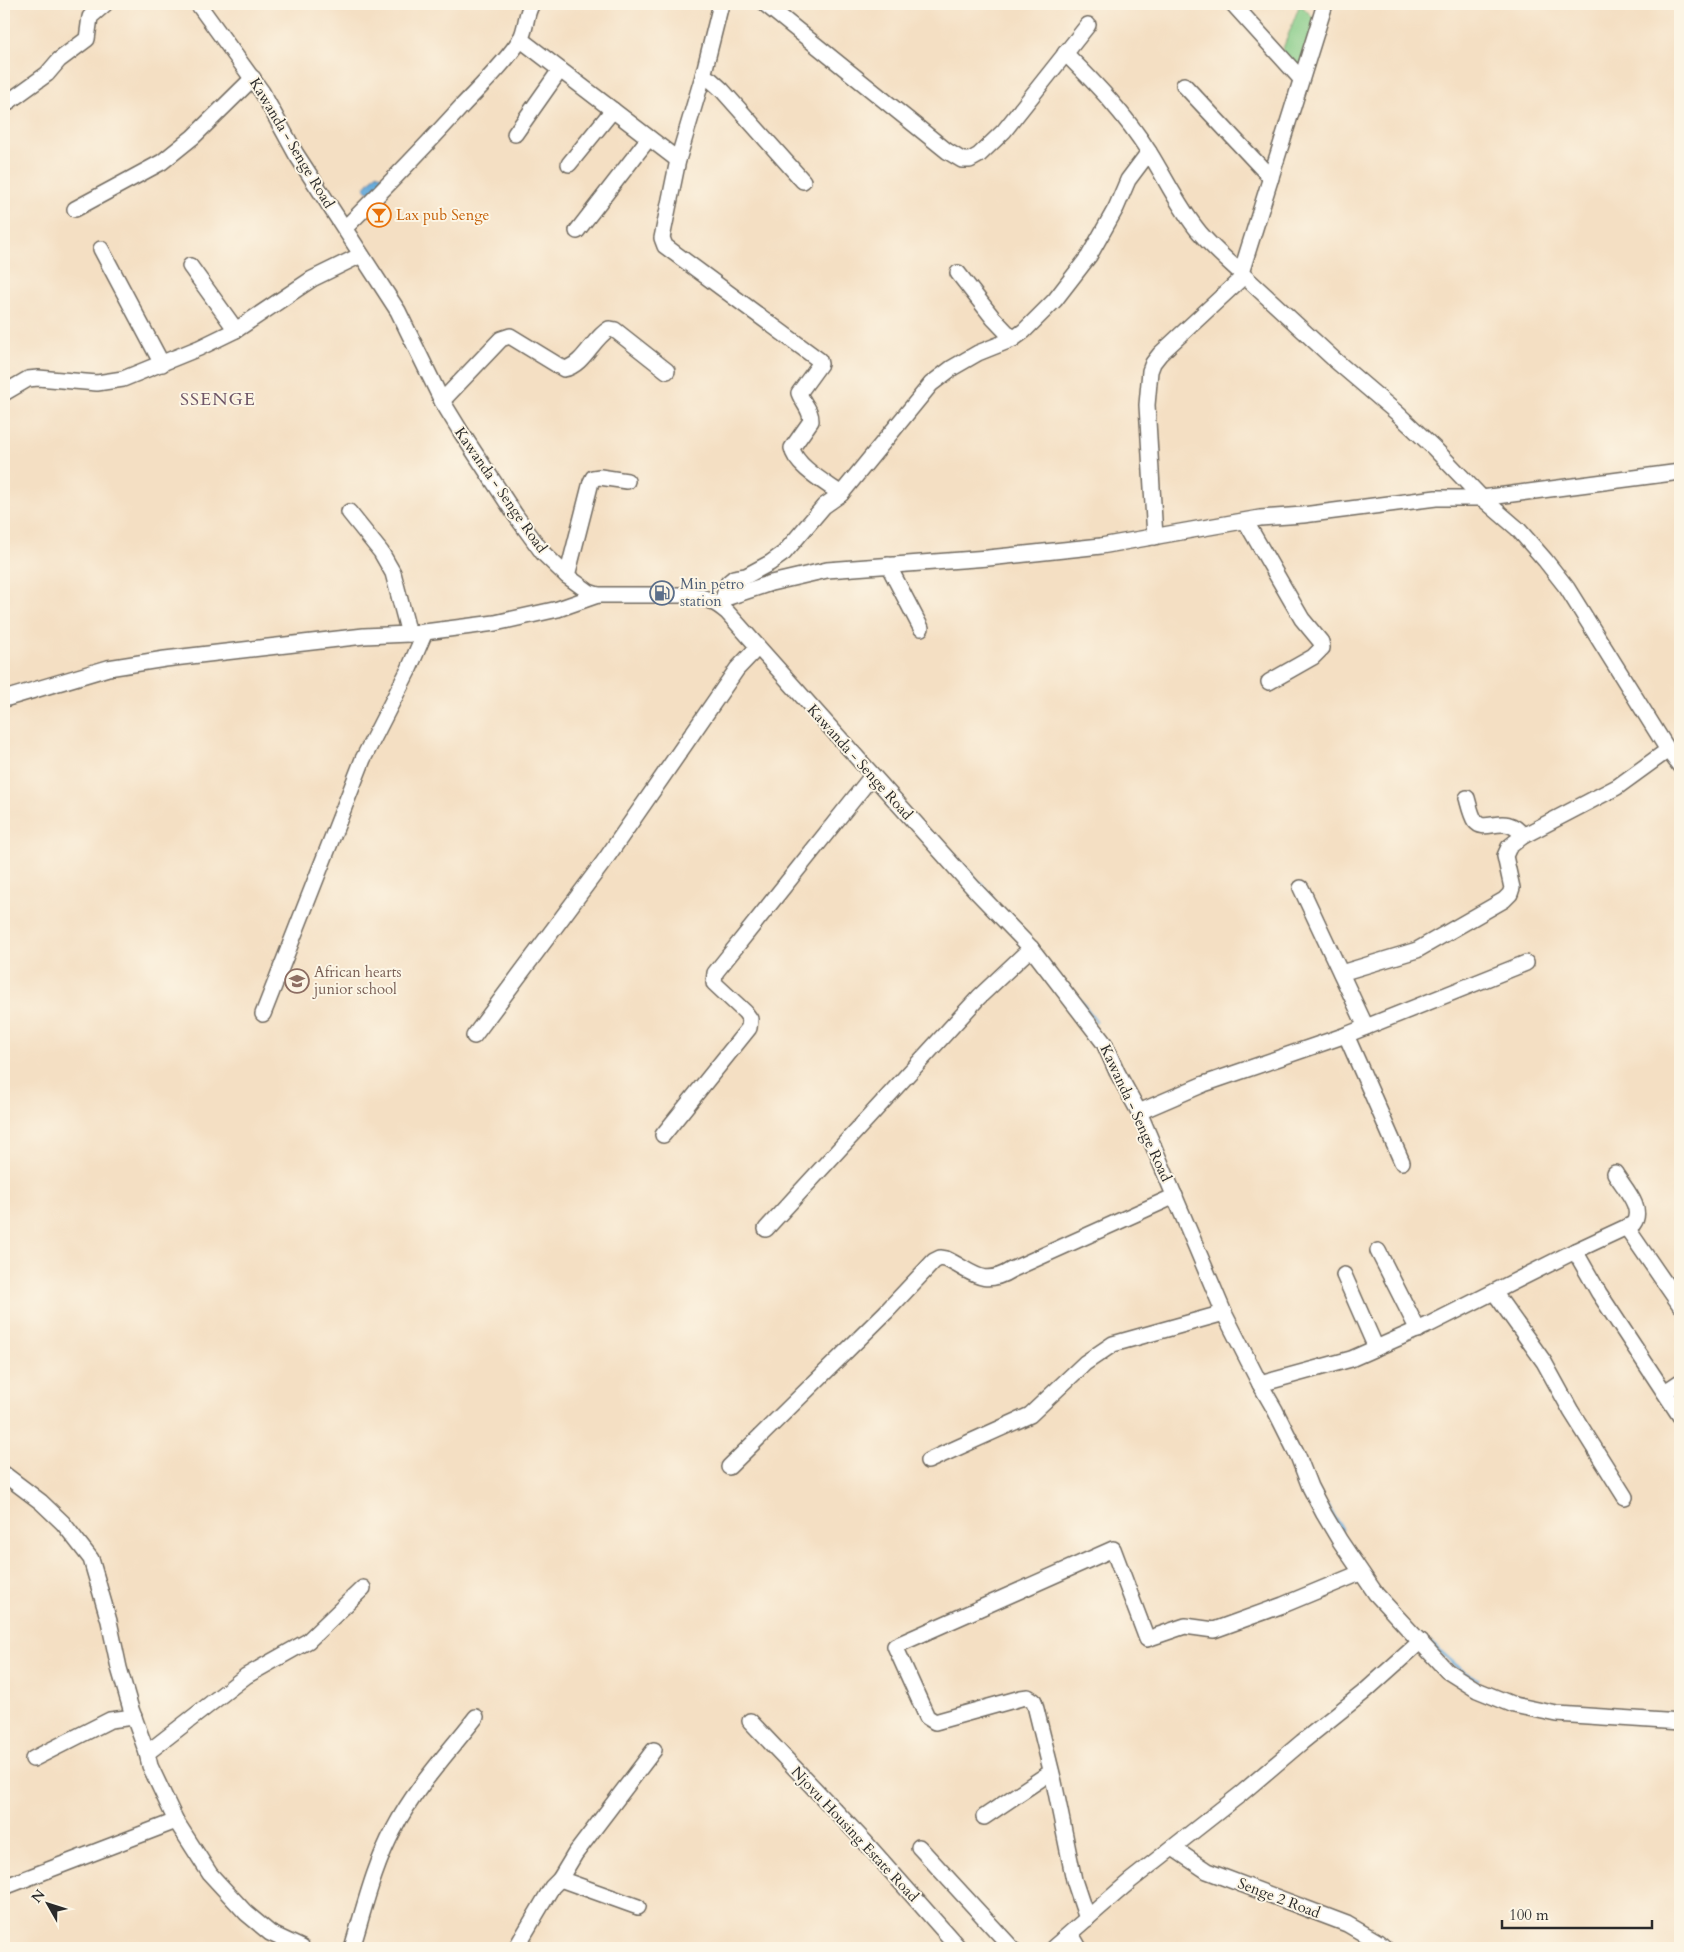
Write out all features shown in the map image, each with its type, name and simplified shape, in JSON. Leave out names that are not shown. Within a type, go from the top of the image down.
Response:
[{"type":"street","points":[[4,105],[48,74],[58,60],[87,39],[90,17],[105,4]]},
{"type":"street","name":"Kawanda - Senge Road","points":[[198,4],[253,78],[296,154],[398,311],[442,400],[461,432],[533,540],[568,576],[589,592],[598,595],[690,595],[720,601],[872,776],[977,892],[1031,948],[1104,1043],[1139,1112],[1224,1313],[1260,1384],[1276,1410],[1324,1514],[1360,1573],[1376,1594],[1447,1671],[1477,1690],[1514,1705],[1557,1714],[1679,1720]]},
{"type":"street","points":[[721,4],[703,76],[678,160],[662,238],[665,246],[819,360],[820,364],[799,393],[801,399],[810,410],[811,421],[792,448],[793,455],[800,463],[841,494]]},
{"type":"street","points":[[765,4],[948,151],[962,160],[970,160],[979,156],[1004,131],[1088,25]]},
{"type":"street","points":[[1233,4],[1301,79]]},
{"type":"street","points":[[1155,537],[1147,405],[1149,379],[1153,363],[1242,275],[1270,178],[1326,4]]},
{"type":"street","points":[[345,228],[457,112],[520,39],[526,25],[527,5]]},
{"type":"street","points":[[520,39],[678,160]]},
{"type":"street","points":[[1065,54],[1107,95],[1149,152],[1181,207],[1200,233],[1242,275],[1454,466],[1482,498],[1518,529],[1545,560],[1567,588],[1668,750],[1680,766]]},
{"type":"street","points":[[515,134],[560,70]]},
{"type":"street","points":[[703,76],[711,80],[722,90],[803,182]]},
{"type":"street","points":[[75,208],[162,162],[253,78]]},
{"type":"street","points":[[1184,85],[1270,178]]},
{"type":"street","points":[[569,164],[613,110]]},
{"type":"street","points":[[576,231],[649,138]]},
{"type":"street","points":[[720,601],[728,583],[734,578],[746,576],[770,563],[784,552],[824,506],[841,494],[931,384],[952,368],[978,353],[1013,339],[1024,331],[1055,300],[1089,256],[1116,208],[1128,180],[1149,152]]},
{"type":"street","points":[[101,249],[162,364]]},
{"type":"street","points":[[4,393],[28,379],[38,378],[97,383],[123,379],[162,364],[236,330],[312,279],[361,255]]},
{"type":"street","points":[[190,266],[236,330]]},
{"type":"street","points":[[958,273],[993,318],[1013,339]]},
{"type":"street","points":[[442,400],[501,339],[510,336],[564,369],[571,368],[578,362],[601,333],[609,329],[615,330],[667,371]]},
{"type":"street","points":[[720,601],[771,583],[827,570],[998,557],[1101,546],[1246,522],[1260,518],[1436,498],[1482,498],[1680,472]]},
{"type":"street","points":[[568,576],[593,478],[600,477],[627,481]]},
{"type":"street","points":[[349,512],[382,552],[392,573],[409,634]]},
{"type":"street","points":[[1246,522],[1302,619],[1321,642],[1322,648],[1313,657],[1270,682]]},
{"type":"street","points":[[888,565],[921,628]]},
{"type":"street","points":[[4,699],[108,668],[165,659],[364,636],[409,634],[495,622],[558,610],[598,595]]},
{"type":"street","points":[[264,1014],[363,759],[426,632]]},
{"type":"street","points":[[474,1036],[605,860],[736,669],[758,646]]},
{"type":"street","points":[[1341,973],[1417,950],[1504,900],[1510,894],[1512,888],[1505,856],[1506,851],[1523,836],[1617,787],[1668,750]]},
{"type":"street","points":[[663,1135],[749,1028],[750,1019],[745,1012],[714,983],[716,972],[872,776]]},
{"type":"street","points":[[1467,798],[1476,822],[1482,825],[1504,823],[1512,825],[1518,828],[1523,836]]},
{"type":"street","points":[[1301,888],[1366,1027]]},
{"type":"street","points":[[766,1229],[979,997],[1031,948]]},
{"type":"street","points":[[1139,1112],[1204,1084],[1346,1035],[1526,964]]},
{"type":"street","points":[[1346,1035],[1402,1162]]},
{"type":"street","points":[[1260,1384],[1351,1359],[1418,1330],[1574,1251],[1627,1228],[1634,1222],[1637,1212],[1634,1203],[1615,1173]]},
{"type":"street","points":[[730,1467],[886,1312],[934,1261],[940,1258],[946,1259],[982,1279],[998,1278],[1010,1270],[1175,1196]]},
{"type":"street","points":[[1627,1228],[1680,1305]]},
{"type":"street","points":[[1378,1251],[1418,1330]]},
{"type":"street","points":[[1574,1251],[1599,1293],[1680,1416]]},
{"type":"street","points":[[1344,1276],[1376,1348]]},
{"type":"street","points":[[1494,1292],[1544,1362],[1571,1411],[1625,1498]]},
{"type":"street","points":[[928,1461],[1030,1415],[1085,1363],[1113,1344],[1224,1313]]},
{"type":"street","points":[[1664,1392],[1680,1382]]},
{"type":"street","points":[[4,1474],[41,1502],[58,1518],[91,1559],[134,1717],[150,1766],[176,1821],[210,1874],[246,1914],[270,1933],[302,1948]]},
{"type":"street","points":[[1087,1920],[1074,1880],[1051,1772],[1032,1699],[1028,1697],[1021,1698],[936,1722],[931,1721],[927,1717],[895,1646],[1113,1549],[1147,1639],[1185,1626],[1214,1630],[1283,1606],[1360,1573]]},
{"type":"street","points":[[147,1753],[246,1676],[308,1641],[364,1588]]},
{"type":"street","points":[[1053,1948],[1130,1881],[1363,1693],[1421,1641]]},
{"type":"street","points":[[33,1759],[110,1720],[134,1717]]},
{"type":"street","points":[[352,1948],[381,1854],[394,1828],[407,1806],[476,1717]]},
{"type":"street","name":"Njovu Housing Estate Road","points":[[750,1721],[865,1842],[959,1948]]},
{"type":"street","points":[[516,1948],[552,1887],[560,1879],[575,1854],[654,1750]]},
{"type":"street","points":[[984,1817],[1051,1772]]},
{"type":"street","points":[[4,1887],[176,1821]]},
{"type":"street","points":[[920,1847],[1012,1948]]},
{"type":"street","name":"Senge 2 Road","points":[[1172,1848],[1207,1871],[1347,1924],[1385,1948]]},
{"type":"street","points":[[560,1879],[638,1907]]},
{"type":"street","points":[[1071,1934],[1079,1948]]},
{"type":"green space","points":[[1300,4],[1317,22],[1301,73],[1282,51]]},
{"type":"water","points":[[377,173],[385,178],[372,194],[364,188]]},
{"type":"waterway","points":[[952,853],[993,897]]},
{"type":"waterway","points":[[1077,996],[1096,1021]]},
{"type":"waterway","points":[[1328,1506],[1342,1529]]},
{"type":"waterway","points":[[1431,1643],[1464,1672],[1478,1679]]},
{"type":"place","name":"Lax pub Senge","points":[[379,215]]},
{"type":"place","name":"Min petro station","points":[[662,593]]},
{"type":"place","name":"African hearts junior school","points":[[297,981]]},
{"type":"district","name":"SSENGE","points":[[218,399]]}]
